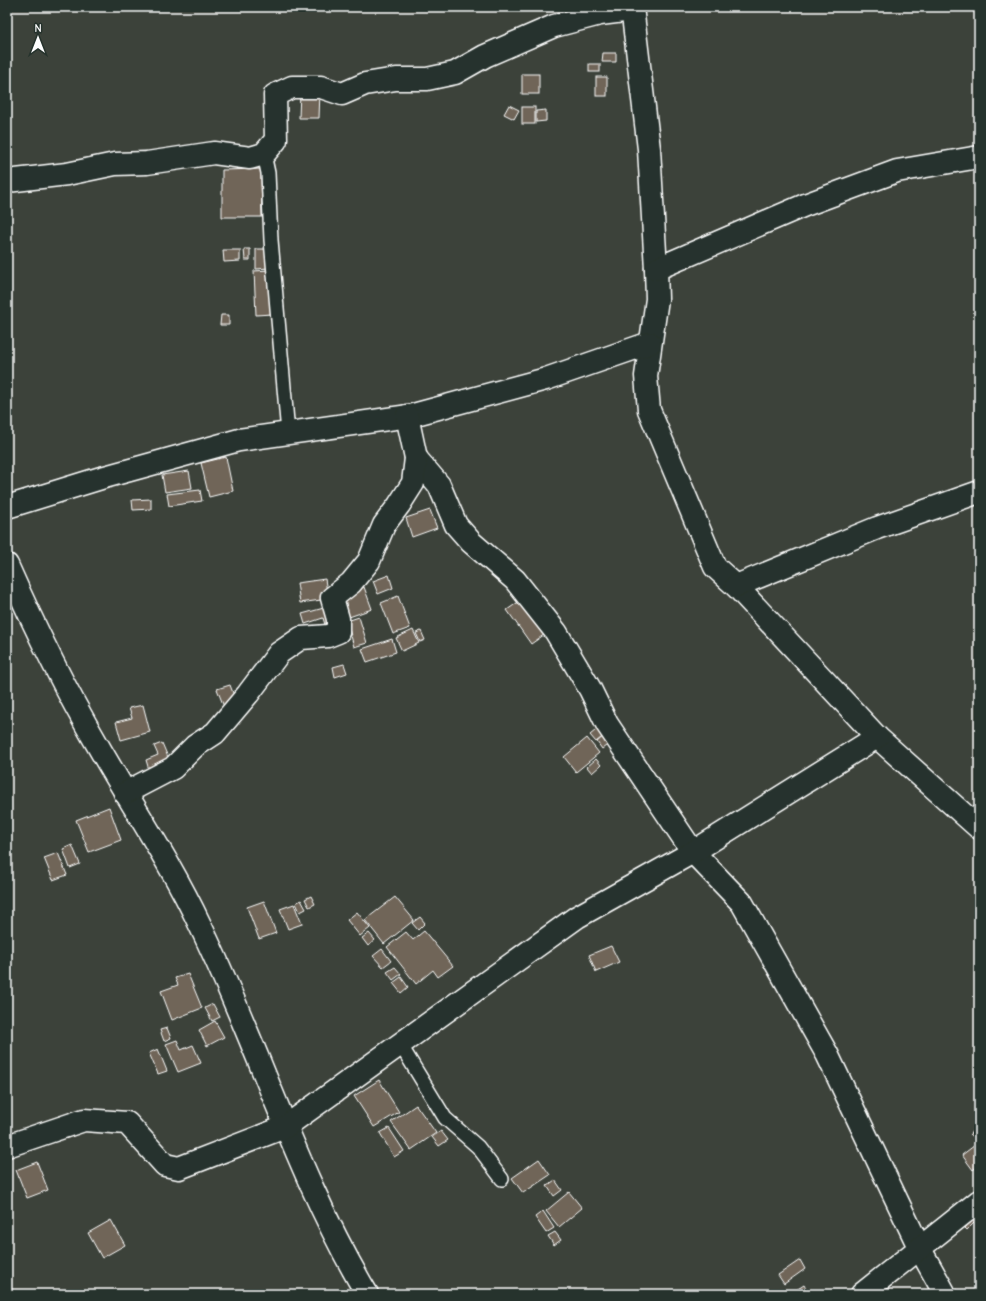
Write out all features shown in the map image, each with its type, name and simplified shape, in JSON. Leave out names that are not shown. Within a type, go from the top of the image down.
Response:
[{"type":"street","points":[[7,181],[67,174],[115,164],[146,164],[214,153],[250,158],[264,154],[276,140],[275,95],[292,87],[321,87],[342,94],[365,84],[396,79],[426,79],[455,73],[485,56],[554,26],[600,14],[632,8],[649,149],[656,269],[657,299],[646,376],[649,410],[715,567],[736,586],[877,737],[979,828]]},
{"type":"street","points":[[656,269],[804,205],[897,171],[979,157]]},
{"type":"street","points":[[7,507],[101,478],[239,440],[407,416],[546,379],[650,343]]},
{"type":"street","points":[[125,793],[173,768],[195,746],[215,733],[248,694],[279,653],[301,638],[328,636],[338,632],[338,619],[332,598],[351,582],[369,561],[384,525],[399,506],[413,483],[416,458],[407,416]]},
{"type":"street","points":[[416,458],[439,485],[456,525],[471,542],[515,580],[556,632],[590,689],[607,724],[694,852],[742,903],[827,1054],[920,1249],[945,1294]]},
{"type":"street","points":[[736,586],[793,564],[877,528],[979,492]]},
{"type":"street","points":[[7,565],[57,673],[200,923],[239,1010],[285,1127],[341,1250],[367,1294]]},
{"type":"street","points":[[7,1146],[84,1120],[127,1123],[165,1166],[179,1168],[285,1127],[577,917],[694,852],[877,737]]},
{"type":"street","points":[[862,1294],[979,1201]]},
{"type":"lane","points":[[264,154],[268,173],[271,240],[288,433]]},
{"type":"lane","points":[[400,1044],[445,1118],[478,1147],[502,1179]]},
{"type":"building","points":[[603,53],[616,53],[616,62],[602,62]]},
{"type":"building","points":[[589,64],[600,64],[600,72],[589,72]]},
{"type":"building","points":[[522,74],[539,74],[539,94],[522,94]]},
{"type":"building","points":[[596,77],[607,77],[607,96],[596,96]]},
{"type":"building","points":[[300,91],[320,91],[319,118],[299,118]]},
{"type":"building","points":[[509,105],[519,110],[514,119],[504,114]]},
{"type":"building","points":[[522,107],[535,107],[535,124],[522,124]]},
{"type":"building","points":[[546,110],[546,121],[536,122],[536,111]]},
{"type":"building","points":[[261,169],[262,217],[222,217],[222,170]]},
{"type":"building","points":[[244,249],[250,249],[250,260],[245,260]]},
{"type":"building","points":[[256,249],[269,249],[269,268],[256,269]]},
{"type":"building","points":[[223,250],[240,250],[240,261],[224,262]]},
{"type":"building","points":[[270,270],[272,314],[256,315],[254,271]]},
{"type":"building","points":[[221,315],[229,315],[229,325],[220,325]]},
{"type":"building","points":[[226,457],[233,491],[209,497],[201,463]]},
{"type":"building","points":[[189,471],[192,488],[165,492],[162,475]]},
{"type":"building","points":[[200,490],[202,501],[169,506],[167,494]]},
{"type":"building","points":[[151,499],[151,509],[133,510],[132,500]]},
{"type":"building","points":[[430,510],[437,528],[412,537],[406,518]]},
{"type":"building","points":[[389,575],[393,588],[378,594],[373,581]]},
{"type":"building","points":[[325,579],[328,599],[300,603],[297,583]]},
{"type":"building","points":[[364,587],[372,609],[349,617],[342,595]]},
{"type":"building","points":[[398,596],[410,628],[393,634],[381,603]]},
{"type":"building","points":[[524,598],[548,632],[531,644],[507,610]]},
{"type":"building","points":[[331,606],[336,626],[326,628],[323,618],[305,624],[302,614]]},
{"type":"building","points":[[359,617],[367,643],[354,647],[347,621]]},
{"type":"building","points":[[413,630],[419,643],[402,651],[396,638]]},
{"type":"building","points":[[421,631],[425,640],[420,642],[416,633]]},
{"type":"building","points":[[392,639],[396,652],[367,662],[362,649]]},
{"type":"building","points":[[344,664],[347,673],[335,677],[333,667]]},
{"type":"building","points":[[230,685],[236,701],[226,712],[217,689]]},
{"type":"building","points":[[143,705],[150,732],[121,740],[116,722],[132,718],[129,708]]},
{"type":"building","points":[[601,726],[607,733],[596,742],[590,735]]},
{"type":"building","points":[[605,735],[611,742],[602,749],[597,742]]},
{"type":"building","points":[[587,738],[599,753],[576,772],[564,757]]},
{"type":"building","points":[[162,743],[170,762],[149,770],[146,760],[158,755],[154,746]]},
{"type":"building","points":[[596,759],[601,765],[592,773],[587,767]]},
{"type":"building","points":[[109,807],[121,840],[89,852],[76,820]]},
{"type":"building","points":[[72,845],[80,864],[70,868],[63,849]]},
{"type":"building","points":[[58,853],[67,875],[53,880],[44,858]]},
{"type":"building","points":[[311,896],[315,904],[309,907],[305,899]]},
{"type":"building","points":[[395,897],[414,920],[384,944],[365,920]]},
{"type":"building","points":[[301,900],[306,909],[300,912],[296,903]]},
{"type":"building","points":[[264,901],[276,933],[259,939],[247,907]]},
{"type":"building","points":[[294,904],[302,924],[288,929],[280,909]]},
{"type":"building","points":[[357,912],[370,928],[360,936],[347,920]]},
{"type":"building","points":[[420,917],[425,923],[418,930],[412,923]]},
{"type":"building","points":[[424,931],[453,966],[438,977],[433,970],[416,984],[387,947],[406,932],[413,940]]},
{"type":"building","points":[[369,933],[375,940],[368,946],[362,938]]},
{"type":"building","points":[[611,946],[619,962],[596,972],[589,955]]},
{"type":"building","points":[[382,949],[391,961],[383,967],[373,956]]},
{"type":"building","points":[[395,967],[401,974],[393,980],[387,972]]},
{"type":"building","points":[[188,974],[202,1008],[172,1020],[161,991],[178,985],[175,978]]},
{"type":"building","points":[[401,977],[408,987],[401,993],[393,983]]},
{"type":"building","points":[[213,1004],[220,1017],[212,1021],[205,1008]]},
{"type":"building","points":[[215,1021],[224,1037],[207,1046],[199,1030]]},
{"type":"building","points":[[167,1028],[171,1038],[164,1041],[160,1030]]},
{"type":"building","points":[[177,1040],[181,1050],[193,1045],[201,1063],[178,1072],[166,1044]]},
{"type":"building","points":[[158,1049],[167,1071],[158,1074],[149,1053]]},
{"type":"building","points":[[379,1080],[399,1112],[374,1127],[354,1096]]},
{"type":"building","points":[[416,1105],[436,1133],[411,1150],[391,1122]]},
{"type":"building","points":[[977,1125],[979,1127],[979,1133],[975,1138],[970,1134]]},
{"type":"building","points":[[389,1128],[404,1151],[394,1157],[380,1133]]},
{"type":"building","points":[[441,1131],[448,1140],[439,1146],[432,1137]]},
{"type":"building","points":[[979,1142],[979,1165],[973,1170],[962,1155]]},
{"type":"building","points":[[539,1159],[550,1175],[523,1193],[512,1178]]},
{"type":"building","points":[[37,1162],[48,1190],[27,1198],[16,1170]]},
{"type":"building","points":[[555,1180],[562,1190],[554,1196],[547,1186]]},
{"type":"building","points":[[569,1192],[582,1208],[559,1227],[546,1211]]},
{"type":"building","points":[[543,1211],[554,1228],[546,1233],[535,1217]]},
{"type":"building","points":[[969,1215],[976,1221],[967,1230],[960,1223]]},
{"type":"building","points":[[111,1220],[125,1245],[102,1258],[88,1233]]},
{"type":"building","points":[[555,1232],[561,1240],[554,1245],[548,1236]]},
{"type":"building","points":[[800,1260],[805,1269],[784,1284],[778,1275]]},
{"type":"building","points":[[804,1285],[809,1294],[790,1294]]}]
